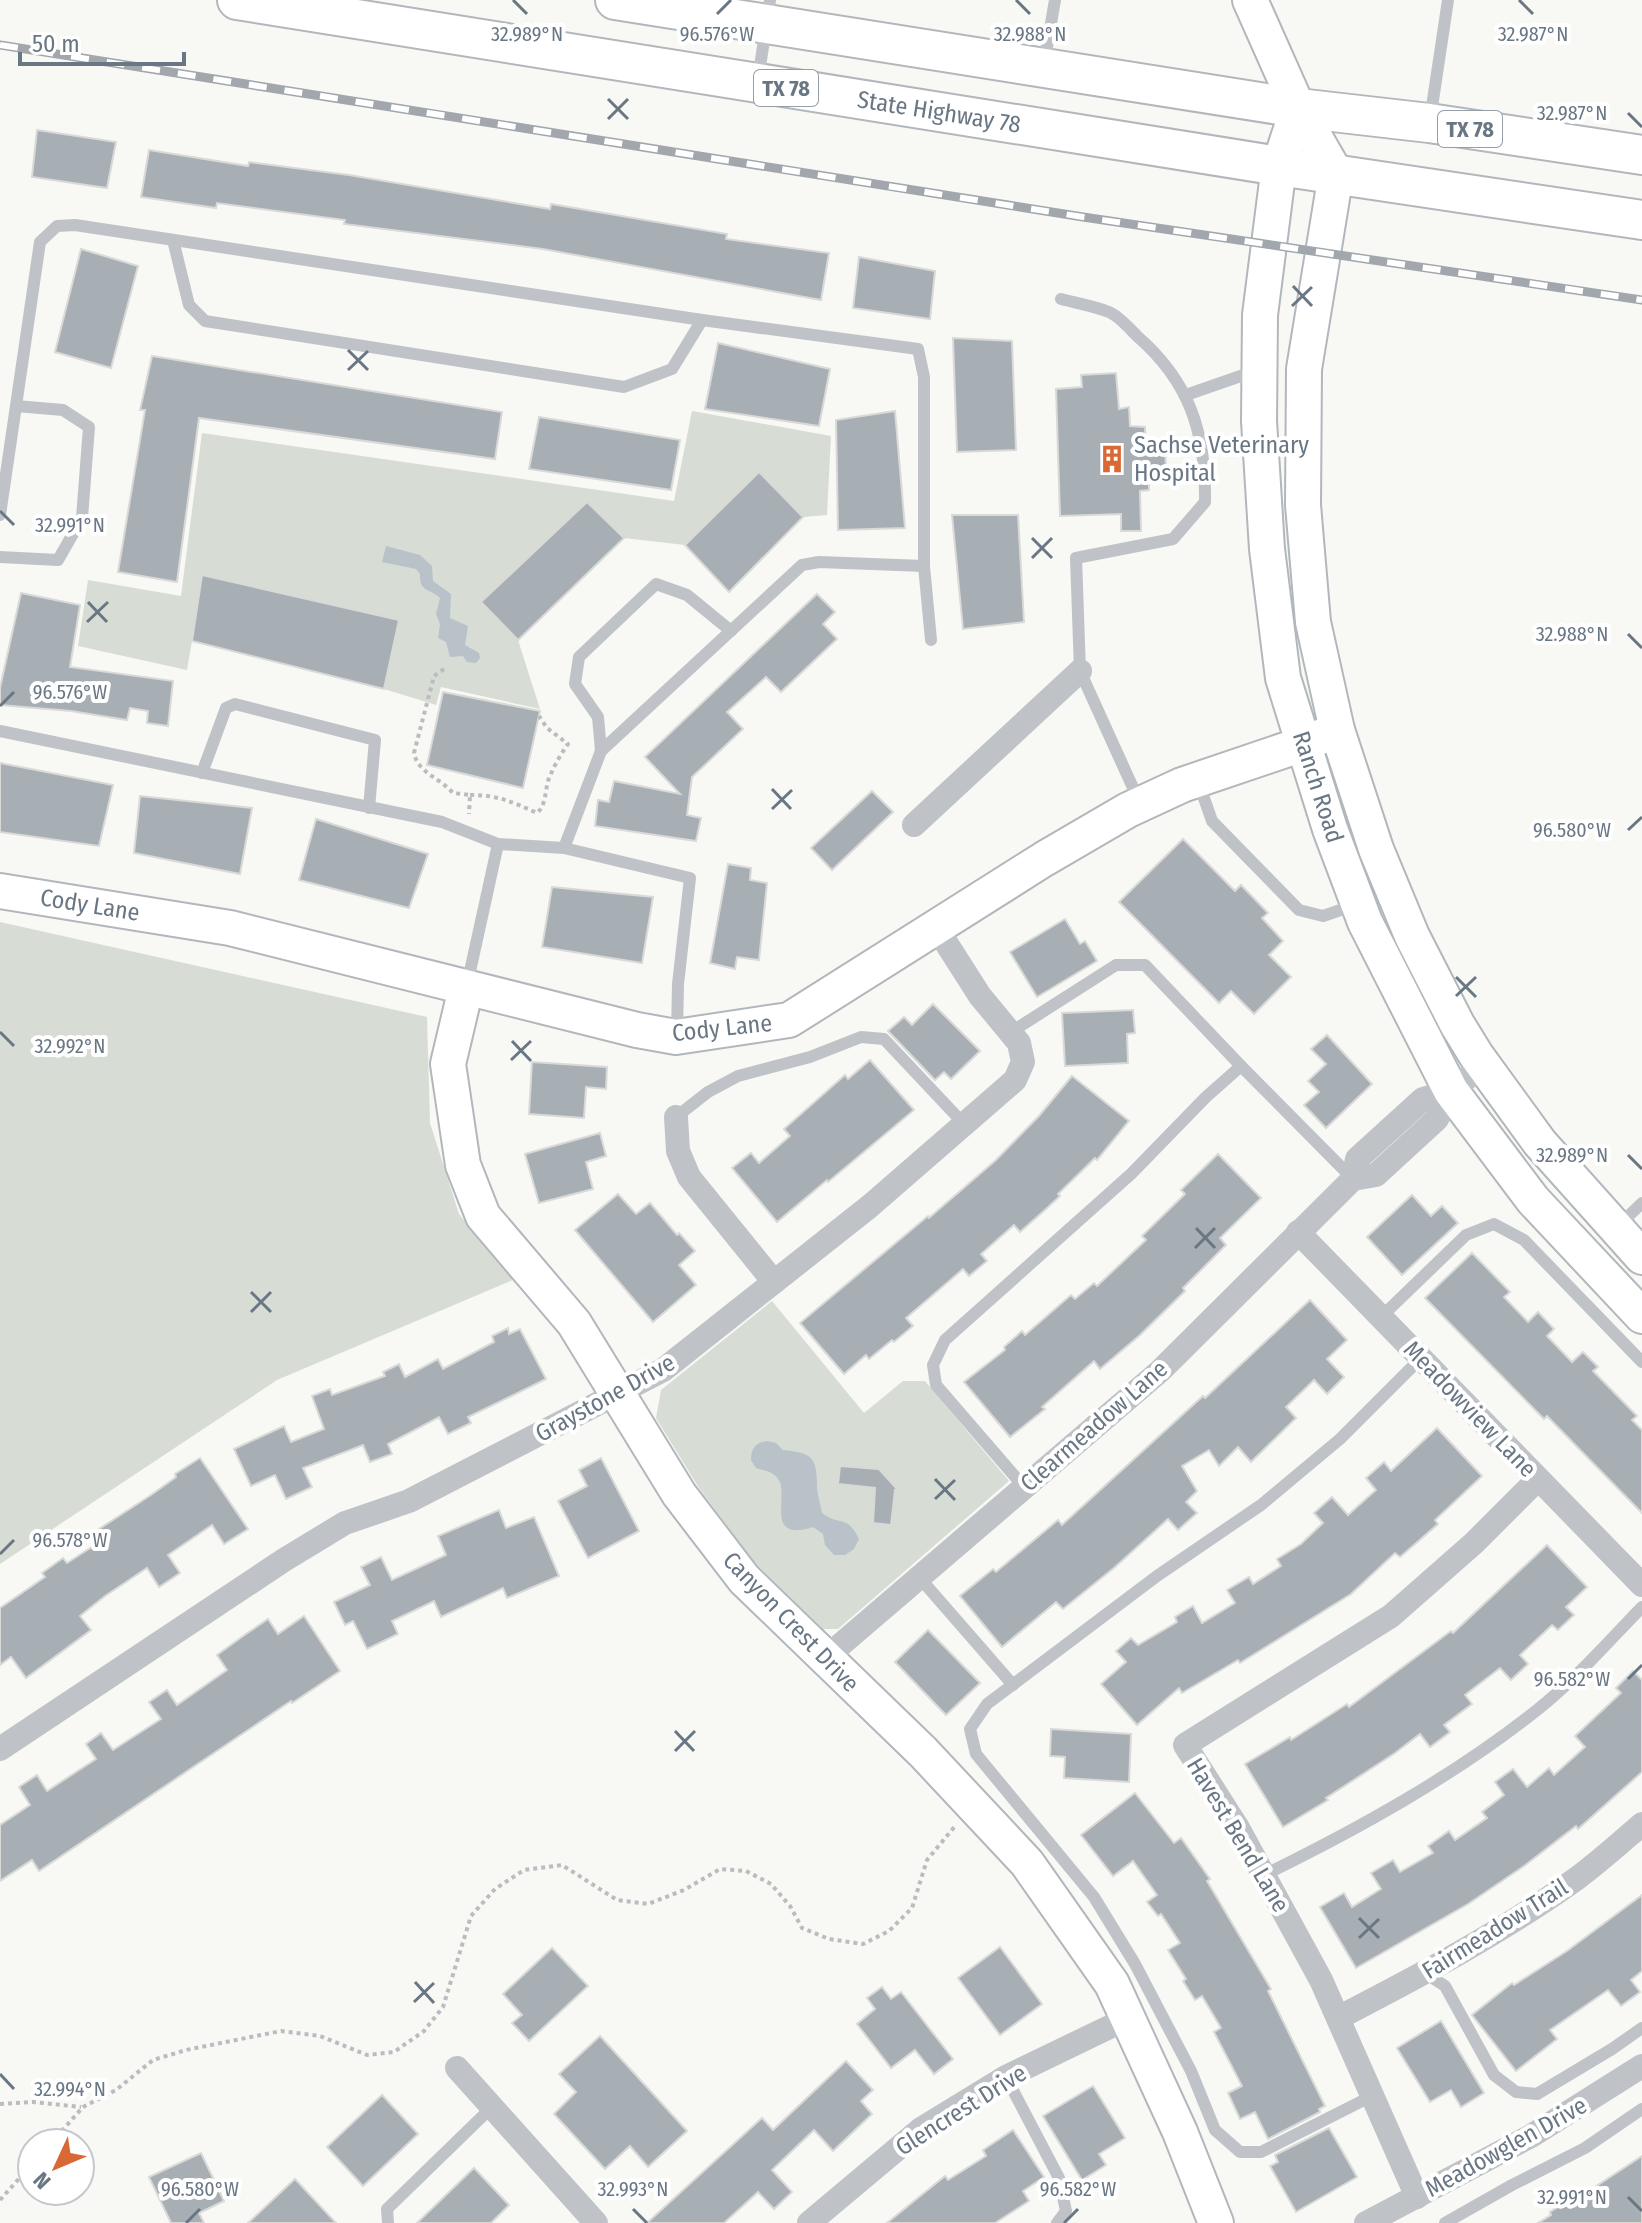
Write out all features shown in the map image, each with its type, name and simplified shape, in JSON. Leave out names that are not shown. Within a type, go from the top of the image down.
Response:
[{"type":"main road","name":"State Highway 78","points":[[237,0],[1279,166],[1642,220]]},
{"type":"main road","name":"TX 78","points":[[615,0],[768,12],[1043,68],[1298,108],[1429,123],[1642,154]]},
{"type":"street","points":[[1250,0],[1298,108],[1336,174]]},
{"type":"street","name":"Ranch Road","points":[[1298,108],[1279,166],[1260,315],[1259,421],[1267,549],[1283,678],[1330,829],[1358,904],[1451,1091],[1549,1219],[1642,1316]]},
{"type":"street","name":"Ranch Road","points":[[1336,174],[1304,369],[1303,505],[1313,622],[1337,730],[1376,849],[1412,936],[1457,1024],[1540,1143],[1642,1257]]},
{"type":"street","points":[[914,825],[1080,671]]},
{"type":"street","name":"Cody Lane","points":[[0,891],[230,928],[586,1018],[676,1037],[789,1020],[1044,859],[1141,804],[1197,780],[1337,730]]},
{"type":"street","name":"Graystone Drive","points":[[0,1749],[284,1560],[345,1523],[409,1501],[663,1370],[870,1206],[1015,1080],[1023,1062],[1019,1043],[980,996],[936,927]]},
{"type":"street","name":"Canyon Crest Drive","points":[[466,988],[448,1064],[463,1165],[483,1216],[574,1323],[679,1494],[744,1579],[923,1752],[1027,1863],[1112,1984],[1180,2132],[1216,2223]]},
{"type":"street","name":"Clearmeadow Lane","points":[[824,1659],[1160,1371],[1353,1179],[1376,1175],[1437,1119],[1451,1091],[1483,1065]]},
{"type":"street","points":[[676,1117],[678,1151],[689,1177],[774,1282]]},
{"type":"street","name":"Meadowview Lane","points":[[1298,1232],[1642,1585]]},
{"type":"street","name":"Havest Bend Lane","points":[[1417,2197],[1321,1980],[1238,1828],[1185,1745],[1391,1616],[1474,1543],[1538,1479]]},
{"type":"street","name":"Fairmeadow Trail","points":[[1338,2018],[1508,1925],[1578,1878],[1642,1824]]},
{"type":"street","name":"Glencrest Drive","points":[[809,2223],[921,2129],[1006,2077],[1128,2018]]},
{"type":"street","name":"Meadowglen Drive","points":[[1366,2223],[1531,2136],[1642,2066]]},
{"type":"street","points":[[457,2068],[596,2223]]},
{"type":"lane","points":[[1043,68],[1055,0]]},
{"type":"lane","points":[[1429,123],[1448,0]]},
{"type":"lane","points":[[757,83],[768,12]]},
{"type":"lane","points":[[0,515],[40,242],[57,226],[75,225],[702,320],[918,349],[924,377],[924,566],[931,640]]},
{"type":"lane","points":[[173,240],[189,305],[205,321],[624,387],[672,369],[702,320]]},
{"type":"lane","points":[[1061,299],[1111,313],[1158,354],[1186,395],[1198,425],[1205,502],[1173,539],[1076,558],[1080,671],[1141,804]]},
{"type":"lane","points":[[1186,395],[1259,370]]},
{"type":"lane","points":[[0,557],[58,560],[82,518],[89,427],[63,410],[16,406]]},
{"type":"lane","points":[[601,751],[802,565],[819,562],[924,566]]},
{"type":"lane","points":[[564,848],[601,751],[598,717],[575,684],[579,657],[656,584],[687,595],[731,631]]},
{"type":"lane","points":[[202,773],[226,708],[235,704],[375,740],[369,808]]},
{"type":"lane","points":[[0,731],[442,822],[498,844],[564,848],[690,878],[678,984],[676,1037]]},
{"type":"lane","points":[[1197,780],[1212,821],[1299,910],[1323,916],[1358,904]]},
{"type":"lane","points":[[466,988],[498,844]]},
{"type":"lane","points":[[1011,1032],[1116,965],[1145,965],[1353,1179]]},
{"type":"lane","points":[[676,1117],[708,1092],[738,1076],[810,1057],[861,1037],[884,1039],[964,1124]]},
{"type":"lane","points":[[1024,1487],[936,1385],[933,1365],[945,1340],[1131,1174],[1206,1097],[1241,1066]]},
{"type":"lane","points":[[1615,1230],[1642,1203]]},
{"type":"lane","points":[[1380,1318],[1466,1235],[1494,1224],[1524,1240],[1642,1362]]},
{"type":"lane","points":[[1372,2096],[1261,2152],[1240,2152],[1215,2130],[1184,2057],[1135,1964],[1094,1897],[976,1754],[970,1729],[987,1704],[1157,1576],[1261,1505],[1340,1439],[1420,1359]]},
{"type":"lane","points":[[919,1577],[1013,1685]]},
{"type":"lane","points":[[1264,1875],[1328,1844],[1399,1802],[1537,1710],[1642,1607]]},
{"type":"lane","points":[[1425,1973],[1445,1986],[1494,2075],[1516,2092],[1537,2094],[1642,2028]]},
{"type":"lane","points":[[1006,2077],[1059,2178],[1066,2211],[1057,2223]]},
{"type":"lane","points":[[388,2223],[387,2209],[492,2107]]},
{"type":"lane","points":[[1445,2223],[1585,2148],[1642,2109]]},
{"type":"path","points":[[444,669],[434,676],[414,753],[427,774],[439,779],[453,793],[487,795],[514,801],[537,813],[542,809],[548,781],[568,744],[547,728],[539,716]]},
{"type":"path","points":[[467,832],[470,795]]},
{"type":"path","points":[[65,2127],[83,2107],[116,2090],[153,2060],[186,2050],[281,2031],[320,2036],[367,2055],[394,2052],[424,2031],[443,2007],[471,1916],[495,1889],[524,1870],[562,1865],[617,1900],[648,1904],[684,1890],[720,1869],[746,1871],[771,1884],[790,1906],[802,1928],[829,1939],[863,1944],[889,1931],[912,1908],[927,1860],[943,1837],[977,1810]]},
{"type":"path","points":[[0,2104],[33,2102],[83,2107]]},
{"type":"path","points":[[0,2200],[16,2182]]},
{"type":"shaded area","points":[[692,411],[831,436],[827,515],[803,517],[759,473],[685,545],[624,538],[586,502],[481,602],[518,640],[540,709],[441,687],[436,705],[384,689],[399,620],[203,575],[187,670],[78,646],[88,580],[181,596],[202,433],[674,501]]},
{"type":"shaded area","points":[[386,546],[420,555],[432,566],[433,581],[451,594],[450,618],[468,626],[465,645],[479,653],[476,663],[467,662],[463,656],[450,657],[446,642],[438,638],[440,624],[436,614],[440,598],[423,587],[416,569],[382,562]]},
{"type":"shaded area","points":[[0,922],[427,1017],[430,1123],[459,1214],[513,1280],[277,1380],[0,1564]]},
{"type":"shaded area","points":[[772,1301],[864,1413],[903,1381],[925,1381],[1009,1481],[838,1629],[823,1629],[755,1563],[699,1488],[656,1418],[661,1390]]},
{"type":"shaded area","points":[[768,1441],[776,1443],[783,1450],[811,1458],[816,1469],[822,1513],[851,1526],[859,1539],[854,1549],[845,1555],[834,1555],[825,1545],[823,1534],[813,1527],[798,1530],[788,1528],[783,1523],[778,1479],[756,1468],[751,1460],[755,1446]]},
{"type":"building","points":[[37,130],[116,142],[107,188],[32,177]]},
{"type":"building","points":[[149,150],[248,166],[249,162],[349,175],[550,209],[551,204],[727,234],[726,239],[829,253],[821,300],[543,249],[344,224],[345,220],[217,203],[216,208],[141,197]]},
{"type":"building","points":[[81,249],[138,266],[111,368],[55,352]]},
{"type":"building","points":[[859,257],[935,271],[930,319],[853,308]]},
{"type":"building","points":[[953,338],[1012,341],[1016,450],[957,452]]},
{"type":"building","points":[[718,343],[830,369],[819,426],[705,409]]},
{"type":"building","points":[[152,356],[502,412],[495,459],[199,418],[177,582],[118,572],[145,410],[140,410]]},
{"type":"building","name":"Sachse Veterinary Hospital","points":[[1116,373],[1119,409],[1129,407],[1130,426],[1145,427],[1146,451],[1165,450],[1166,467],[1149,470],[1149,490],[1140,491],[1141,531],[1121,531],[1121,514],[1060,516],[1056,389],[1082,387],[1081,375]]},
{"type":"building","points":[[895,411],[905,528],[838,530],[836,420]]},
{"type":"building","points":[[539,417],[680,440],[671,490],[529,469]]},
{"type":"building","points":[[759,472],[803,517],[729,592],[685,545]]},
{"type":"building","points":[[587,502],[624,538],[518,640],[481,602]]},
{"type":"building","points":[[952,515],[1018,515],[1024,622],[963,629]]},
{"type":"building","points":[[202,575],[399,620],[384,689],[192,641]]},
{"type":"building","points":[[21,593],[80,605],[70,667],[173,681],[168,726],[147,723],[148,711],[130,708],[127,720],[0,705],[0,688]]},
{"type":"building","points":[[817,594],[835,612],[823,624],[837,639],[781,692],[766,677],[727,712],[743,729],[692,777],[687,815],[701,818],[696,841],[595,826],[598,800],[609,802],[614,781],[680,794],[645,757]]},
{"type":"building","points":[[443,692],[540,711],[523,788],[427,765]]},
{"type":"building","points":[[0,763],[113,785],[99,846],[0,832]]},
{"type":"building","points":[[872,791],[893,812],[832,870],[811,848]]},
{"type":"building","points":[[140,796],[252,808],[240,874],[134,853]]},
{"type":"building","points":[[316,819],[428,854],[409,908],[299,880]]},
{"type":"building","points":[[1183,839],[1235,891],[1241,885],[1268,913],[1262,918],[1283,941],[1269,955],[1291,977],[1254,1014],[1231,991],[1219,1003],[1119,902]]},
{"type":"building","points":[[728,864],[751,868],[750,880],[767,883],[759,960],[737,957],[735,969],[710,963]]},
{"type":"building","points":[[552,887],[653,897],[642,963],[542,947]]},
{"type":"building","points":[[1065,919],[1080,944],[1085,941],[1097,961],[1037,997],[1010,952]]},
{"type":"building","points":[[933,1004],[980,1051],[951,1079],[944,1072],[935,1080],[888,1031],[904,1017],[912,1025]]},
{"type":"building","points":[[1133,1010],[1135,1033],[1127,1034],[1128,1063],[1065,1066],[1062,1013]]},
{"type":"building","points":[[1327,1035],[1372,1084],[1326,1128],[1304,1105],[1319,1092],[1308,1081],[1326,1064],[1311,1049]]},
{"type":"building","points":[[870,1060],[914,1110],[777,1222],[732,1168],[751,1153],[759,1163],[790,1136],[784,1129],[845,1075],[848,1079]]},
{"type":"building","points":[[532,1062],[607,1067],[606,1089],[586,1087],[584,1118],[529,1114]]},
{"type":"building","points":[[1072,1076],[1129,1121],[1097,1160],[1095,1158],[1058,1194],[1060,1196],[1020,1232],[1014,1225],[981,1254],[987,1261],[969,1276],[963,1269],[906,1318],[913,1326],[869,1359],[866,1355],[844,1374],[800,1323],[996,1160]]},
{"type":"building","points":[[600,1133],[606,1156],[586,1162],[593,1189],[539,1203],[525,1154]]},
{"type":"building","points":[[1218,1154],[1261,1198],[1220,1238],[1226,1245],[1140,1335],[1100,1369],[1094,1361],[1042,1407],[1045,1409],[1010,1437],[964,1382],[1005,1350],[1004,1347],[1022,1331],[1025,1335],[1071,1295],[1075,1299],[1094,1283],[1097,1286],[1146,1240],[1142,1236],[1185,1194],[1181,1190]]},
{"type":"building","points":[[618,1194],[636,1214],[650,1203],[695,1251],[679,1265],[696,1285],[653,1322],[575,1230]]},
{"type":"building","points":[[1412,1195],[1431,1216],[1442,1206],[1458,1223],[1402,1275],[1367,1237]]},
{"type":"building","points":[[1472,1253],[1510,1292],[1504,1297],[1528,1322],[1538,1312],[1554,1329],[1547,1336],[1572,1362],[1583,1352],[1598,1367],[1593,1371],[1637,1416],[1632,1420],[1642,1430],[1642,1513],[1425,1298]]},
{"type":"building","points":[[1310,1300],[1347,1340],[1327,1359],[1344,1377],[1327,1394],[1314,1380],[1286,1407],[1296,1418],[1251,1462],[1238,1447],[1219,1466],[1209,1450],[1182,1466],[1197,1491],[1186,1502],[1197,1513],[1178,1530],[1168,1519],[1063,1609],[1056,1602],[1002,1647],[960,1596],[993,1569],[996,1572],[1058,1520],[1062,1525]]},
{"type":"building","points":[[508,1328],[509,1334],[520,1329],[546,1379],[468,1417],[471,1423],[448,1434],[439,1417],[388,1444],[392,1454],[370,1462],[363,1445],[303,1468],[312,1487],[286,1499],[275,1475],[251,1486],[234,1449],[284,1426],[291,1442],[324,1429],[312,1396],[330,1389],[332,1395],[385,1376],[383,1372],[399,1364],[405,1377],[438,1359],[443,1369],[494,1342],[492,1336]]},
{"type":"building","points":[[1437,1428],[1482,1476],[1435,1520],[1438,1524],[1400,1557],[1395,1553],[1351,1594],[1240,1663],[1238,1660],[1182,1693],[1179,1688],[1137,1725],[1101,1684],[1126,1662],[1116,1651],[1131,1638],[1138,1645],[1177,1622],[1175,1617],[1193,1606],[1202,1623],[1235,1603],[1227,1590],[1249,1577],[1253,1584],[1281,1566],[1277,1559],[1301,1544],[1323,1523],[1314,1513],[1332,1497],[1348,1515],[1376,1490],[1366,1478],[1384,1462],[1391,1471]]},
{"type":"building","points":[[200,1458],[248,1529],[224,1544],[212,1525],[168,1555],[180,1573],[159,1587],[147,1568],[105,1596],[80,1616],[91,1630],[26,1678],[11,1657],[0,1665],[0,1608],[45,1577],[42,1573],[63,1558],[67,1563],[98,1543],[99,1529]]},
{"type":"building","points":[[601,1458],[639,1531],[588,1558],[558,1501],[587,1486],[579,1470]]},
{"type":"building","points":[[840,1466],[877,1467],[899,1491],[895,1490],[891,1525],[873,1523],[875,1488],[838,1484]]},
{"type":"building","points":[[499,1510],[506,1528],[534,1517],[559,1576],[507,1598],[503,1588],[441,1617],[434,1601],[392,1621],[398,1634],[367,1649],[353,1621],[345,1625],[334,1602],[370,1585],[361,1567],[381,1557],[392,1580],[446,1555],[438,1536]]},
{"type":"building","points":[[1547,1545],[1587,1587],[1566,1607],[1574,1615],[1558,1630],[1552,1625],[1520,1655],[1528,1664],[1511,1680],[1500,1668],[1465,1695],[1472,1704],[1444,1725],[1450,1732],[1430,1747],[1420,1734],[1326,1798],[1328,1800],[1283,1827],[1245,1764],[1290,1737],[1291,1740],[1347,1704],[1349,1707],[1451,1631],[1453,1633]]},
{"type":"building","points":[[304,1616],[340,1671],[39,1871],[32,1860],[0,1881],[0,1825],[30,1805],[19,1787],[37,1775],[47,1791],[96,1759],[86,1744],[101,1733],[113,1750],[161,1719],[149,1702],[167,1690],[177,1705],[227,1670],[217,1655],[268,1619],[278,1634]]},
{"type":"building","points":[[928,1630],[980,1683],[946,1715],[895,1662]]},
{"type":"building","points":[[1633,1671],[1642,1680],[1642,1772],[1578,1829],[1576,1826],[1468,1904],[1356,1968],[1320,1907],[1344,1893],[1352,1907],[1381,1889],[1371,1873],[1393,1860],[1400,1872],[1433,1853],[1428,1846],[1449,1831],[1455,1840],[1487,1818],[1482,1812],[1504,1795],[1495,1782],[1513,1769],[1527,1787],[1549,1768],[1554,1775],[1585,1747],[1575,1736],[1621,1693],[1616,1688]]},
{"type":"building","points":[[1051,1729],[1131,1734],[1129,1782],[1064,1778],[1065,1757],[1050,1756]]},
{"type":"building","points":[[1135,1793],[1174,1843],[1181,1838],[1210,1879],[1207,1881],[1271,1989],[1268,1991],[1325,2106],[1319,2109],[1320,2112],[1268,2139],[1255,2112],[1240,2119],[1228,2093],[1242,2086],[1214,2032],[1221,2028],[1202,1996],[1195,2000],[1168,1950],[1180,1943],[1161,1914],[1158,1916],[1147,1902],[1157,1895],[1133,1861],[1113,1876],[1081,1835]]},
{"type":"building","points":[[1642,1895],[1642,1971],[1631,1980],[1640,1992],[1621,2006],[1608,1990],[1550,2030],[1557,2039],[1516,2071],[1472,2015],[1512,1983],[1514,1985],[1567,1951]]},
{"type":"building","points":[[1000,1947],[1042,2004],[1000,2035],[958,1978]]},
{"type":"building","points":[[552,1948],[588,1986],[529,2041],[512,2023],[522,2015],[503,1994]]},
{"type":"building","points":[[882,1987],[891,1999],[901,1992],[953,2059],[934,2074],[915,2050],[891,2068],[857,2024],[875,2009],[867,1998]]},
{"type":"building","points":[[1441,2021],[1484,2093],[1461,2107],[1451,2090],[1430,2102],[1397,2048]]},
{"type":"building","points":[[600,2036],[687,2131],[648,2167],[630,2146],[605,2169],[554,2114],[576,2092],[559,2074]]},
{"type":"building","points":[[846,2061],[873,2090],[861,2101],[872,2114],[833,2151],[814,2130],[772,2170],[792,2192],[774,2209],[758,2192],[724,2223],[647,2223],[762,2118],[773,2130]]},
{"type":"building","points":[[1093,2086],[1125,2138],[1099,2154],[1106,2165],[1082,2180],[1043,2116]]},
{"type":"building","points":[[382,2095],[418,2134],[363,2186],[327,2147]]},
{"type":"building","points":[[1329,2128],[1357,2177],[1296,2212],[1270,2166],[1278,2162],[1275,2155]]},
{"type":"building","points":[[1013,2130],[1044,2177],[1023,2191],[1029,2201],[995,2223],[887,2223],[945,2176],[948,2180],[986,2156],[983,2150]]},
{"type":"building","points":[[201,2153],[224,2201],[199,2213],[204,2223],[171,2223],[149,2177]]},
{"type":"building","points":[[1642,2156],[1642,2223],[1538,2223],[1551,2215],[1550,2212],[1568,2201],[1569,2204]]},
{"type":"building","points":[[474,2168],[509,2205],[491,2223],[417,2223]]},
{"type":"building","points":[[295,2179],[336,2223],[248,2223]]},
{"type":"railway","points":[[0,45],[1083,217],[1642,300]]},
{"type":"place","name":"Sachse Veterinary Hospital","points":[[1112,459]]}]
